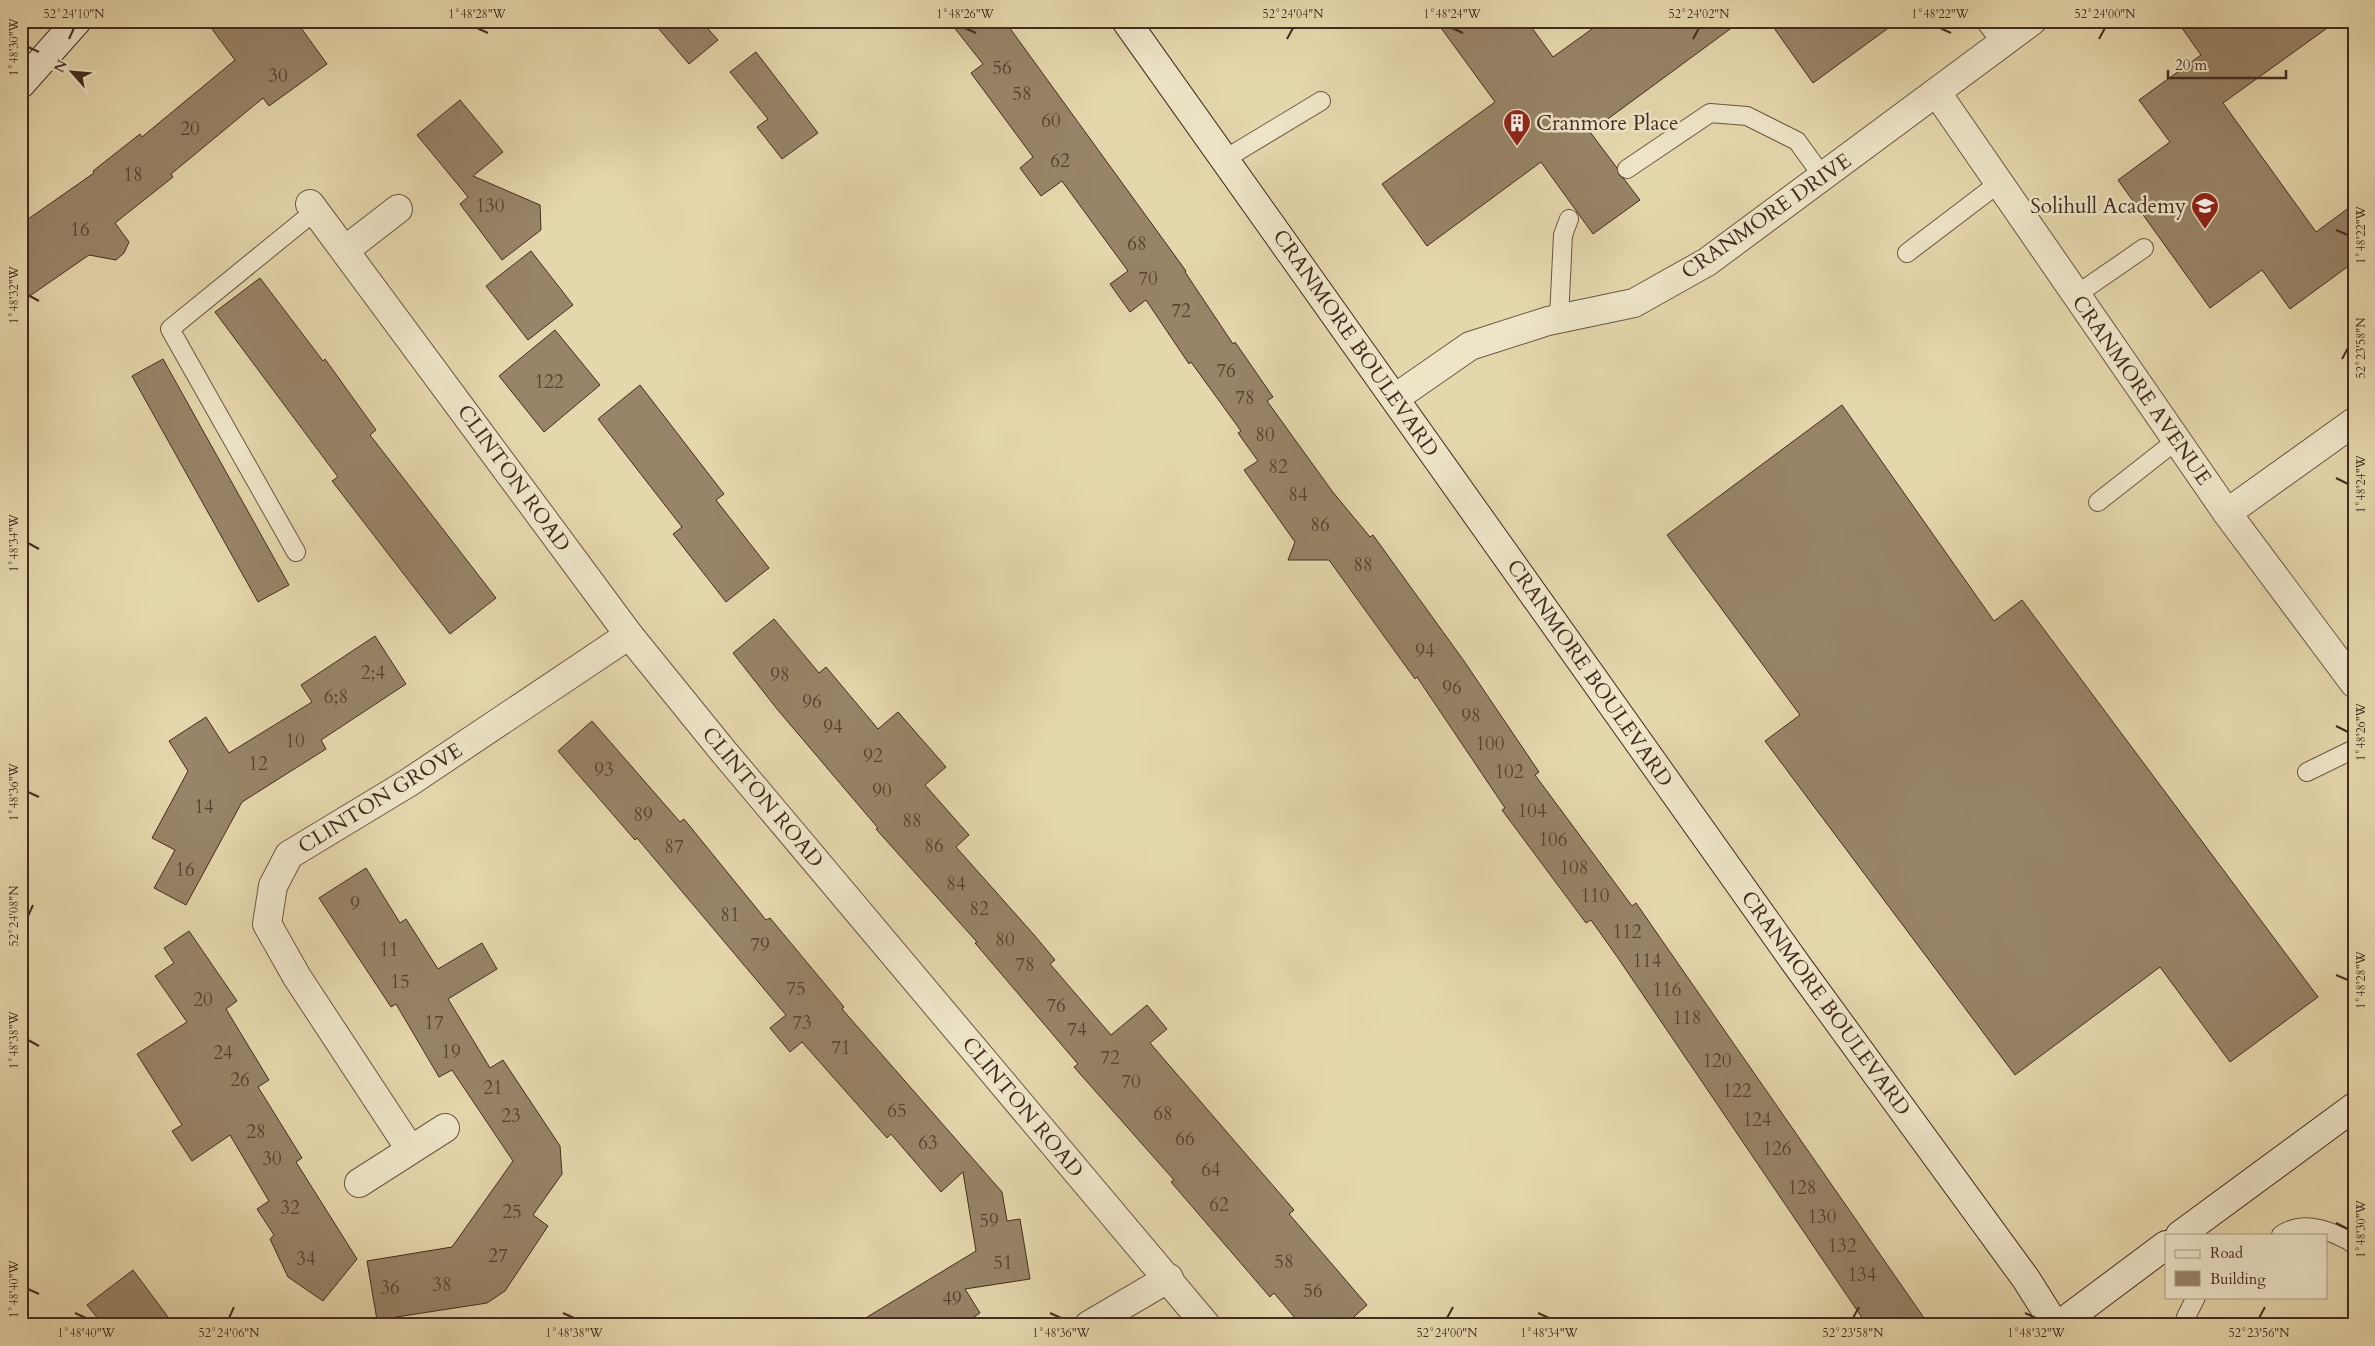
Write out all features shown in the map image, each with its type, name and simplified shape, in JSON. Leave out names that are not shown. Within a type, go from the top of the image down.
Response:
[{"type":"street","points":[[21,84],[77,21]]},
{"type":"street","name":"CRANMORE BOULEVARD","points":[[1126,21],[1792,957],[2026,1279],[2055,1325]]},
{"type":"street","name":"CRANMORE DRIVE","points":[[1395,398],[1470,346],[1559,318],[1634,303],[1707,262],[2032,21]]},
{"type":"street","name":"CRANMORE AVENUE","points":[[1937,93],[2227,513],[2354,683]]},
{"type":"street","name":"CLINTON ROAD","points":[[312,208],[629,635],[723,751],[1169,1278],[1206,1325]]},
{"type":"street","points":[[345,250],[398,209]]},
{"type":"street","points":[[2227,513],[2354,422]]},
{"type":"street","name":"CLINTON GROVE","points":[[410,1149],[297,977],[267,924],[273,886],[289,855],[408,783],[629,635]]},
{"type":"street","points":[[2181,1234],[2354,1107]]},
{"type":"street","points":[[359,1183],[445,1128]]},
{"type":"street","points":[[2059,1325],[2165,1246]]},
{"type":"street","points":[[1088,1325],[1169,1278]]},
{"type":"lane","points":[[1985,21],[2002,44]]},
{"type":"lane","points":[[1225,159],[1321,102]]},
{"type":"lane","points":[[1627,169],[1710,113],[1747,116],[1797,142],[1823,177]]},
{"type":"lane","points":[[1907,252],[1999,183]]},
{"type":"lane","points":[[296,552],[170,329],[312,208]]},
{"type":"lane","points":[[1559,318],[1563,235],[1569,219]]},
{"type":"lane","points":[[2076,295],[2144,248]]},
{"type":"lane","points":[[2098,502],[2177,440]]},
{"type":"lane","points":[[2306,772],[2354,749]]},
{"type":"lane","points":[[2282,1234],[2289,1229],[2310,1226],[2328,1230],[2354,1245]]},
{"type":"lane","points":[[2184,1325],[2196,1298]]},
{"type":"building","points":[[206,21],[296,21],[327,64],[269,106],[263,98],[171,174],[173,177],[115,223],[129,242],[124,253],[116,260],[89,255],[21,302],[21,224],[94,173],[93,171],[140,134],[142,137],[235,60]]},
{"type":"building","points":[[652,21],[701,21],[718,40],[689,64]]},
{"type":"building","points":[[949,21],[1004,21],[1009,27],[1186,271],[1233,344],[1235,342],[1273,397],[1267,401],[1332,491],[1370,537],[1373,535],[1464,661],[1539,772],[1535,775],[1632,906],[1636,903],[1929,1325],[1867,1325],[1618,958],[1591,920],[1586,923],[1502,810],[1505,808],[1417,677],[1415,679],[1329,560],[1288,560],[1295,542],[1244,470],[1258,461],[1238,433],[1241,431],[1191,362],[1189,364],[1146,300],[1130,312],[1110,284],[1128,271],[1062,181],[1041,196],[1020,168],[1033,157],[971,73],[983,64]]},
{"type":"building","name":"Cranmore Place","points":[[1436,21],[1527,21],[1553,57],[1603,21],[1741,21],[1590,132],[1617,168],[1619,175],[1640,200],[1593,234],[1541,162],[1427,246],[1382,184],[1495,102]]},
{"type":"building","points":[[1769,21],[1898,21],[1813,83]]},
{"type":"building","points":[[2177,21],[2337,21],[2223,103],[2316,232],[2354,204],[2354,262],[2290,309],[2262,270],[2210,308],[2118,180],[2170,142],[2139,100],[2201,55]]},
{"type":"building","points":[[756,52],[818,133],[782,159],[757,127],[768,119],[730,72]]},
{"type":"building","points":[[460,100],[503,152],[473,176],[540,205],[541,230],[502,260],[460,204],[468,197],[417,135]]},
{"type":"building","points":[[531,251],[573,305],[528,340],[486,286]]},
{"type":"building","points":[[260,278],[323,361],[325,359],[376,430],[370,435],[496,598],[450,634],[332,481],[338,477],[215,312]]},
{"type":"building","points":[[555,330],[600,385],[544,432],[499,376]]},
{"type":"building","points":[[163,359],[289,585],[258,602],[132,376]]},
{"type":"building","points":[[640,385],[724,494],[716,500],[769,568],[726,602],[673,534],[682,527],[598,419]]},
{"type":"building","points":[[1842,405],[1994,621],[2022,600],[2318,997],[2230,1062],[2160,967],[2015,1075],[1765,741],[1800,715],[1667,535]]},
{"type":"building","points":[[774,619],[819,673],[826,667],[878,729],[898,712],[946,767],[925,785],[969,835],[956,847],[1055,960],[1050,964],[1111,1035],[1147,1005],[1167,1029],[1150,1043],[1294,1210],[1289,1214],[1367,1305],[1345,1325],[1301,1325],[1274,1293],[1270,1297],[1171,1182],[1174,1180],[1074,1067],[1078,1064],[975,943],[977,942],[876,829],[878,828],[777,709],[733,653]]},
{"type":"building","points":[[375,636],[406,684],[321,740],[326,749],[242,802],[186,905],[154,888],[175,850],[152,838],[188,771],[169,741],[206,717],[229,753],[312,702],[301,685]]},
{"type":"building","points":[[592,721],[680,822],[684,819],[766,920],[770,918],[844,1007],[842,1009],[1002,1192],[1007,1221],[1020,1219],[1030,1279],[965,1289],[980,1313],[962,1325],[854,1325],[976,1251],[963,1172],[941,1192],[891,1134],[887,1138],[802,1042],[790,1052],[770,1028],[786,1015],[637,838],[635,840],[558,751]]},
{"type":"building","points":[[366,868],[400,923],[406,919],[438,969],[482,943],[497,969],[448,999],[490,1068],[503,1060],[560,1146],[562,1174],[533,1215],[548,1226],[505,1291],[487,1303],[377,1320],[367,1261],[452,1247],[513,1161],[452,1070],[439,1077],[396,1004],[391,1007],[319,898]]},
{"type":"building","points":[[189,931],[237,1001],[226,1009],[269,1080],[258,1087],[302,1158],[296,1162],[357,1259],[323,1301],[288,1277],[270,1239],[274,1235],[257,1209],[269,1201],[230,1135],[192,1161],[172,1131],[182,1125],[137,1054],[187,1022],[155,976],[174,963],[164,948]]},
{"type":"building","points":[[133,1270],[174,1325],[103,1325],[87,1305]]},
{"type":"place","name":"Cranmore Place","points":[[1517,147]]},
{"type":"place","name":"Solihull Academy","points":[[2205,230]]}]
